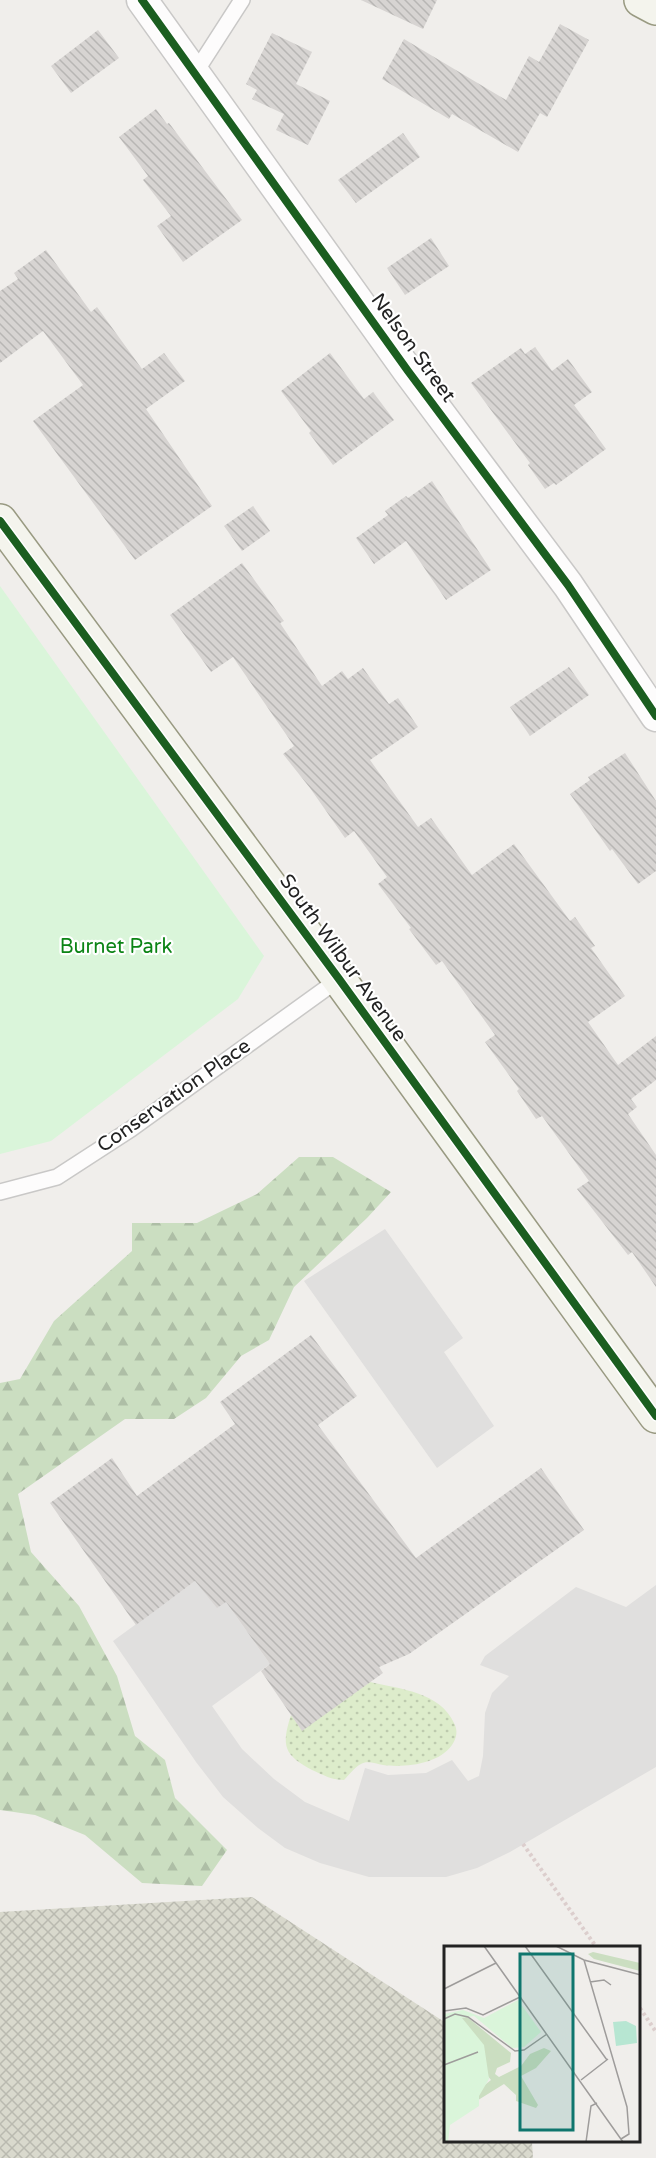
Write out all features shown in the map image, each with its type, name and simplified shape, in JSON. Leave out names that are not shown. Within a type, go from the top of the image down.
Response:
[{"type":"street","name":"Nelson Street","points":[[142,0],[408,371],[568,585],[656,716]]},
{"type":"street","points":[[641,0],[656,8]]},
{"type":"street","name":"South Wilbur Avenue","points":[[0,521],[339,979],[656,1416]]},
{"type":"lane","points":[[195,74],[242,0]]},
{"type":"lane","name":"Conservation Place","points":[[0,1192],[57,1178],[131,1129],[339,979]]},
{"type":"path","points":[[523,1844],[596,1946]]},
{"type":"path","points":[[641,2011],[656,2032]]},
{"type":"shaded area","points":[[385,1229],[463,1338],[444,1352],[494,1426],[437,1468],[304,1281]]},
{"type":"shaded area","points":[[195,1581],[226,1602],[270,1664],[212,1706],[242,1749],[274,1779],[305,1802],[349,1821],[365,1768],[388,1775],[426,1773],[452,1760],[468,1781],[479,1776],[483,1756],[485,1713],[492,1693],[509,1676],[480,1665],[485,1656],[576,1587],[626,1607],[656,1585],[656,1767],[510,1852],[477,1868],[446,1877],[369,1877],[320,1863],[285,1848],[223,1797],[196,1762],[113,1641]]},
{"type":"shaded area","points":[[252,1897],[444,2022],[444,2143],[532,2143],[533,2158],[0,2158],[0,1912]]},
{"type":"green space","name":"Burnet Park","points":[[0,586],[264,956],[238,999],[51,1141],[0,1154]]},
{"type":"green space","points":[[299,1157],[333,1157],[391,1192],[294,1287],[269,1340],[241,1356],[206,1398],[174,1419],[125,1419],[18,1494],[31,1552],[79,1606],[117,1676],[135,1736],[165,1760],[175,1798],[227,1850],[202,1886],[142,1883],[85,1835],[35,1815],[0,1810],[0,1383],[20,1379],[54,1321],[132,1251],[132,1223],[197,1223],[257,1194]]},
{"type":"green space","points":[[370,1682],[418,1694],[439,1705],[448,1713],[455,1726],[456,1734],[452,1745],[439,1757],[421,1763],[392,1766],[363,1763],[344,1780],[312,1770],[290,1754],[286,1735],[291,1715],[302,1730]]},
{"type":"building","points":[[361,0],[437,0],[423,29]]},
{"type":"building","points":[[560,24],[589,40],[547,117],[540,113],[518,152],[452,114],[449,119],[382,79],[404,39],[506,100],[529,56],[539,62]]},
{"type":"building","points":[[98,30],[119,58],[71,93],[51,66]]},
{"type":"building","points":[[272,33],[312,52],[296,84],[330,101],[308,145],[276,130],[284,114],[252,99],[257,90],[246,84]]},
{"type":"building","points":[[156,109],[242,220],[183,262],[157,226],[171,216],[143,180],[148,176],[119,137]]},
{"type":"building","points":[[403,133],[420,157],[356,203],[338,180]]},
{"type":"building","points":[[431,238],[449,266],[405,295],[387,268]]},
{"type":"building","points":[[46,250],[91,312],[97,307],[142,369],[164,353],[185,381],[146,409],[212,506],[135,560],[33,421],[83,385],[43,331],[0,363],[0,291],[18,279],[14,273]]},
{"type":"building","points":[[535,347],[552,371],[568,359],[592,392],[574,405],[606,449],[556,485],[554,483],[545,489],[528,465],[530,463],[471,383],[521,348],[525,354]]},
{"type":"building","points":[[330,353],[364,399],[373,392],[394,420],[333,465],[281,391]]},
{"type":"building","points":[[432,481],[491,570],[446,600],[406,541],[374,564],[356,538],[388,515],[385,511]]},
{"type":"building","points":[[253,506],[270,531],[242,551],[224,526]]},
{"type":"building","points":[[242,563],[284,621],[280,623],[322,686],[342,671],[348,679],[363,668],[389,704],[398,698],[418,727],[370,760],[418,827],[431,818],[472,875],[514,844],[570,921],[575,917],[595,946],[591,948],[625,996],[588,1022],[618,1065],[656,1036],[656,1080],[631,1099],[637,1107],[628,1114],[656,1155],[656,1287],[632,1252],[628,1255],[577,1189],[589,1181],[542,1116],[536,1119],[517,1091],[519,1089],[485,1042],[495,1035],[442,961],[436,965],[378,884],[387,877],[354,831],[345,838],[283,754],[294,746],[233,657],[211,672],[170,615]]},
{"type":"building","points":[[569,667],[589,695],[530,736],[510,707]]},
{"type":"building","points":[[625,753],[656,801],[656,871],[638,884],[612,849],[610,851],[570,794],[590,780],[588,777]]},
{"type":"building","points":[[311,1335],[357,1396],[318,1425],[416,1558],[541,1468],[584,1530],[409,1654],[379,1667],[383,1673],[302,1731],[261,1671],[270,1664],[226,1602],[217,1608],[195,1581],[136,1625],[50,1503],[112,1458],[137,1496],[235,1424],[220,1402]]},
{"type":"cycle path","points":[[142,0],[408,371],[568,585],[656,716]]},
{"type":"cycle path","points":[[0,521],[339,979],[656,1416]]}]
